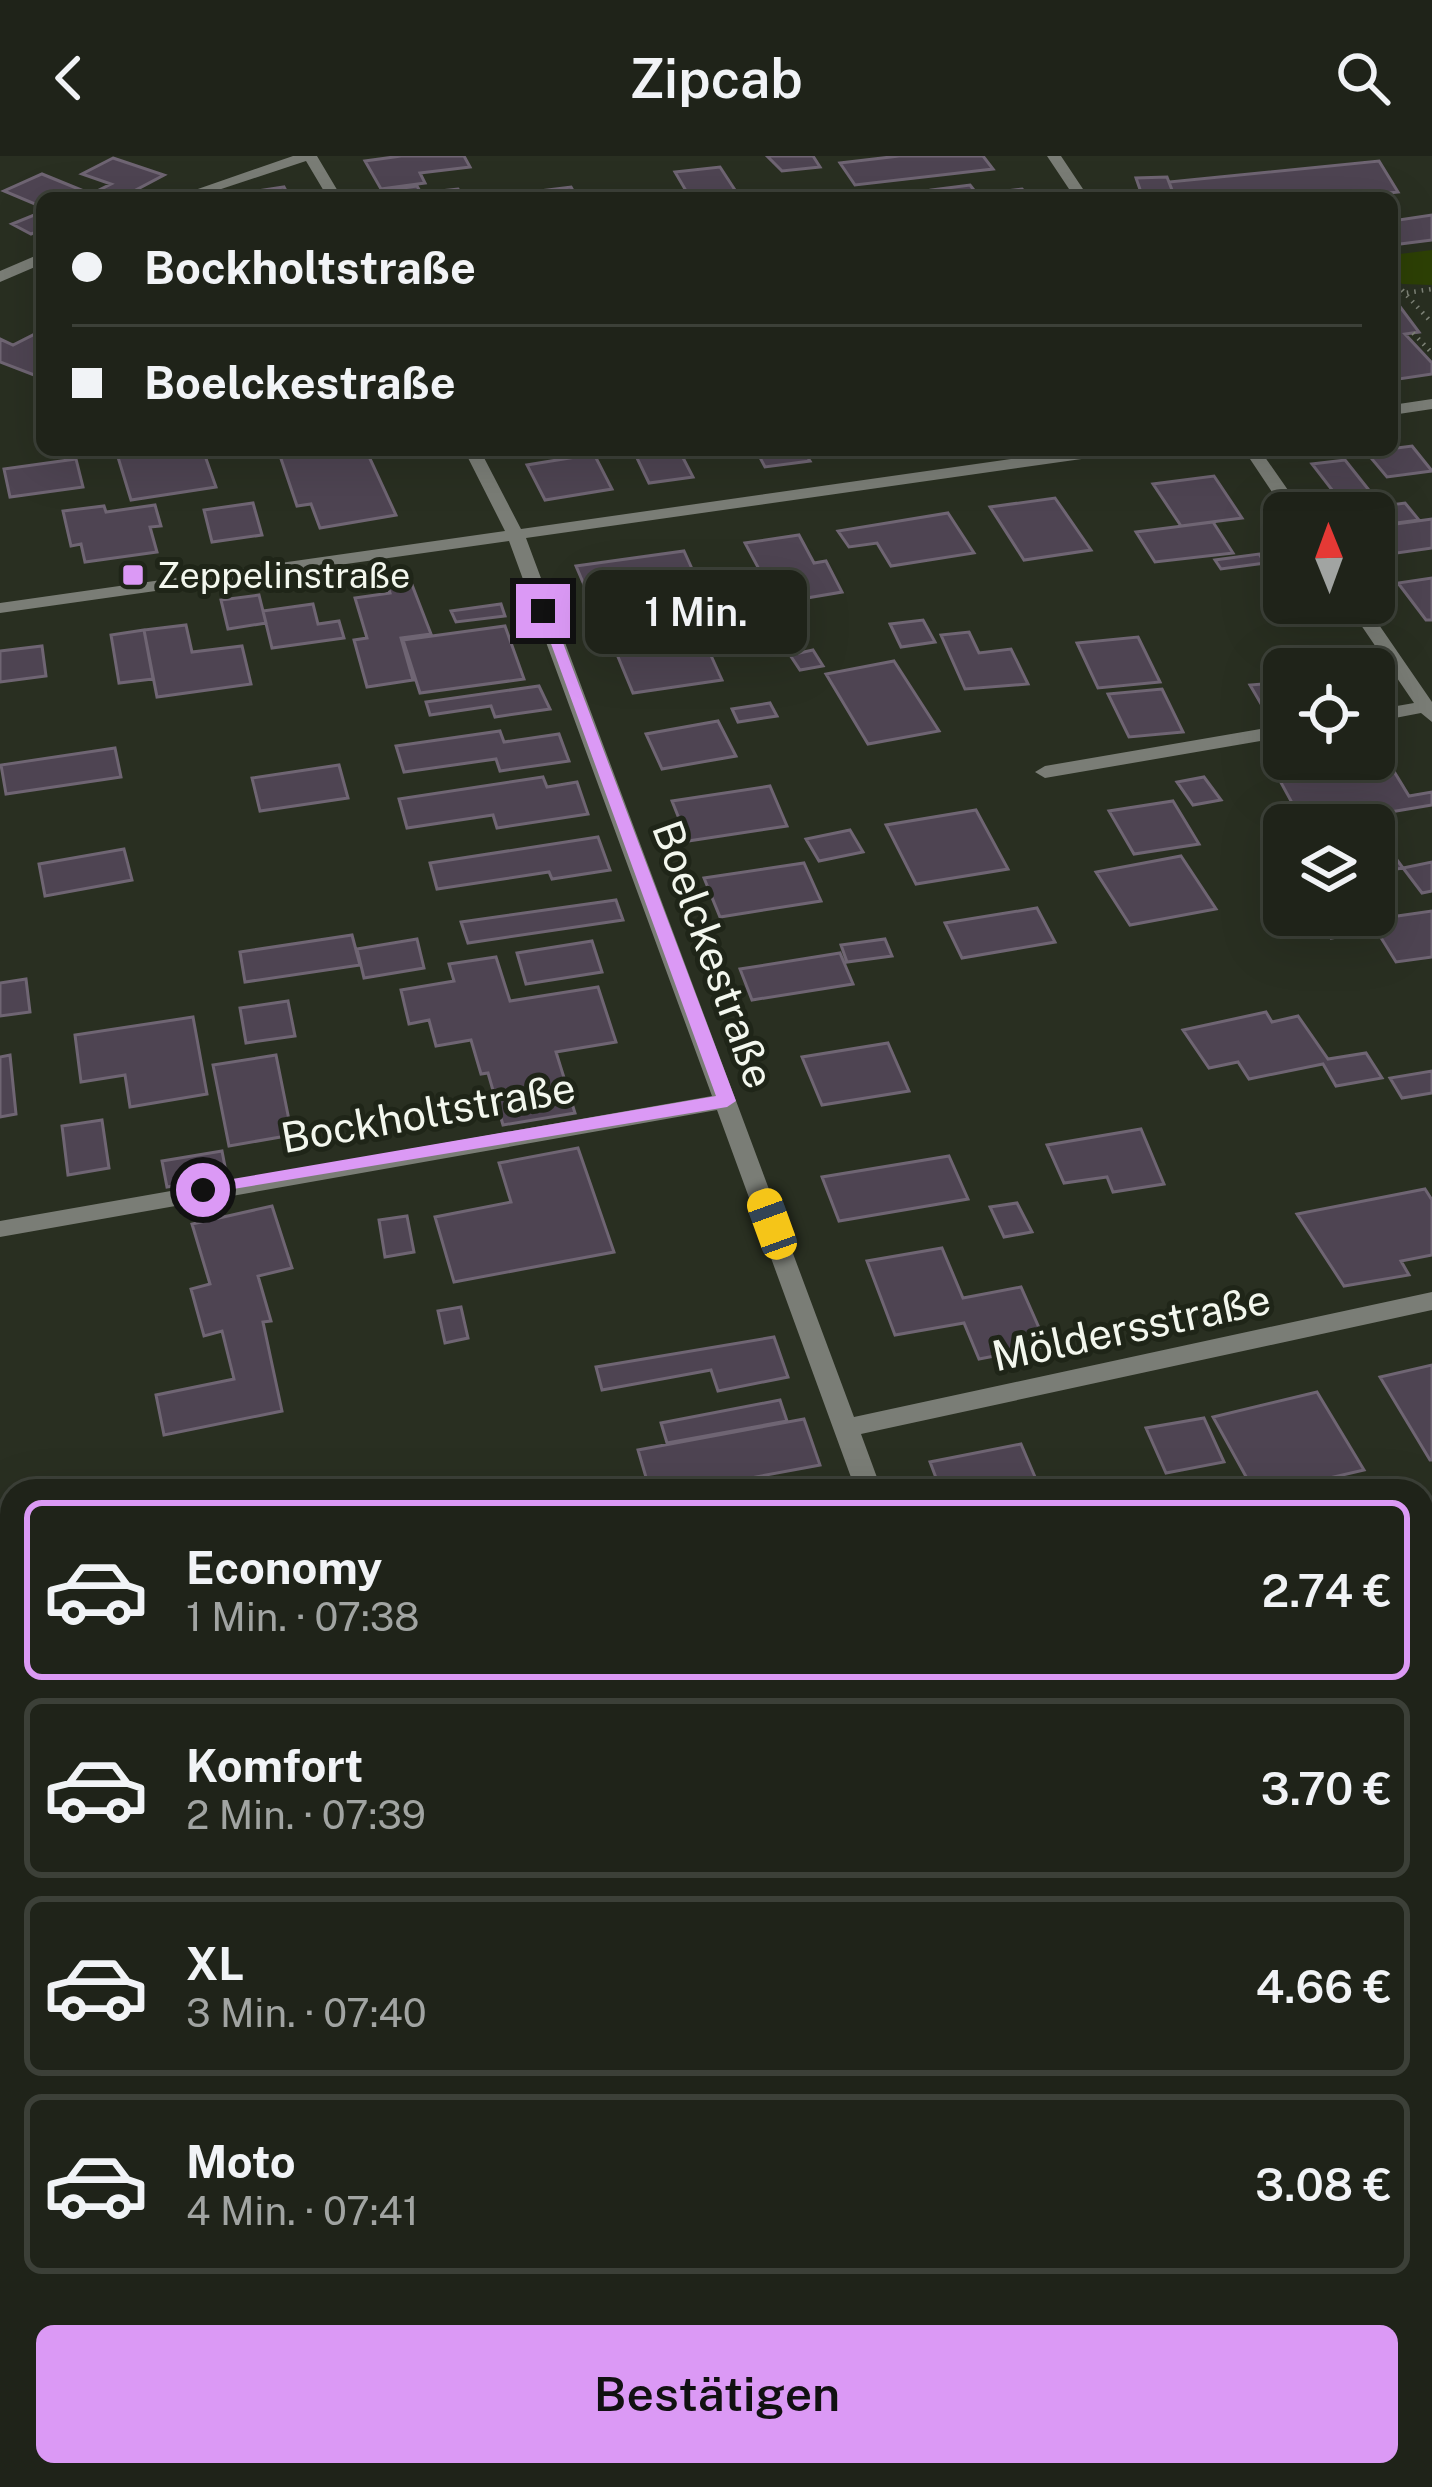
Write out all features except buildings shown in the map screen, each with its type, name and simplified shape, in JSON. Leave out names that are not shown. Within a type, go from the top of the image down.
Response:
[{"type":"street","points":[[198,192],[309,156],[331,192]]},
{"type":"street","points":[[1054,156],[1078,192]]},
{"type":"street","points":[[0,277],[36,261]]},
{"type":"street","points":[[1398,409],[1432,404]]},
{"type":"street","name":"Boelckestraße","points":[[475,456],[514,532],[865,1479]]},
{"type":"street","points":[[0,608],[1065,456]]},
{"type":"street","points":[[1256,456],[1280,492]]},
{"type":"street","points":[[1369,624],[1429,711],[1395,714]]},
{"type":"street","points":[[1045,772],[1263,735]]},
{"type":"street","name":"Bockholtstraße","points":[[0,1229],[727,1101]]},
{"type":"street","name":"Möldersstraße","points":[[848,1428],[1432,1301]]},
{"type":"path","points":[[1398,285],[1432,323]]},
{"type":"path","points":[[1398,294],[1432,290]]},
{"type":"path","points":[[1412,333],[1432,353]]},
{"type":"green space","points":[[1432,250],[1432,285],[1402,284],[1398,254]]},
{"type":"place","name":"Zeppelinstraße","points":[[133,575]]},
{"type":"route","points":[[203,1190],[727,1101],[543,611]]}]
